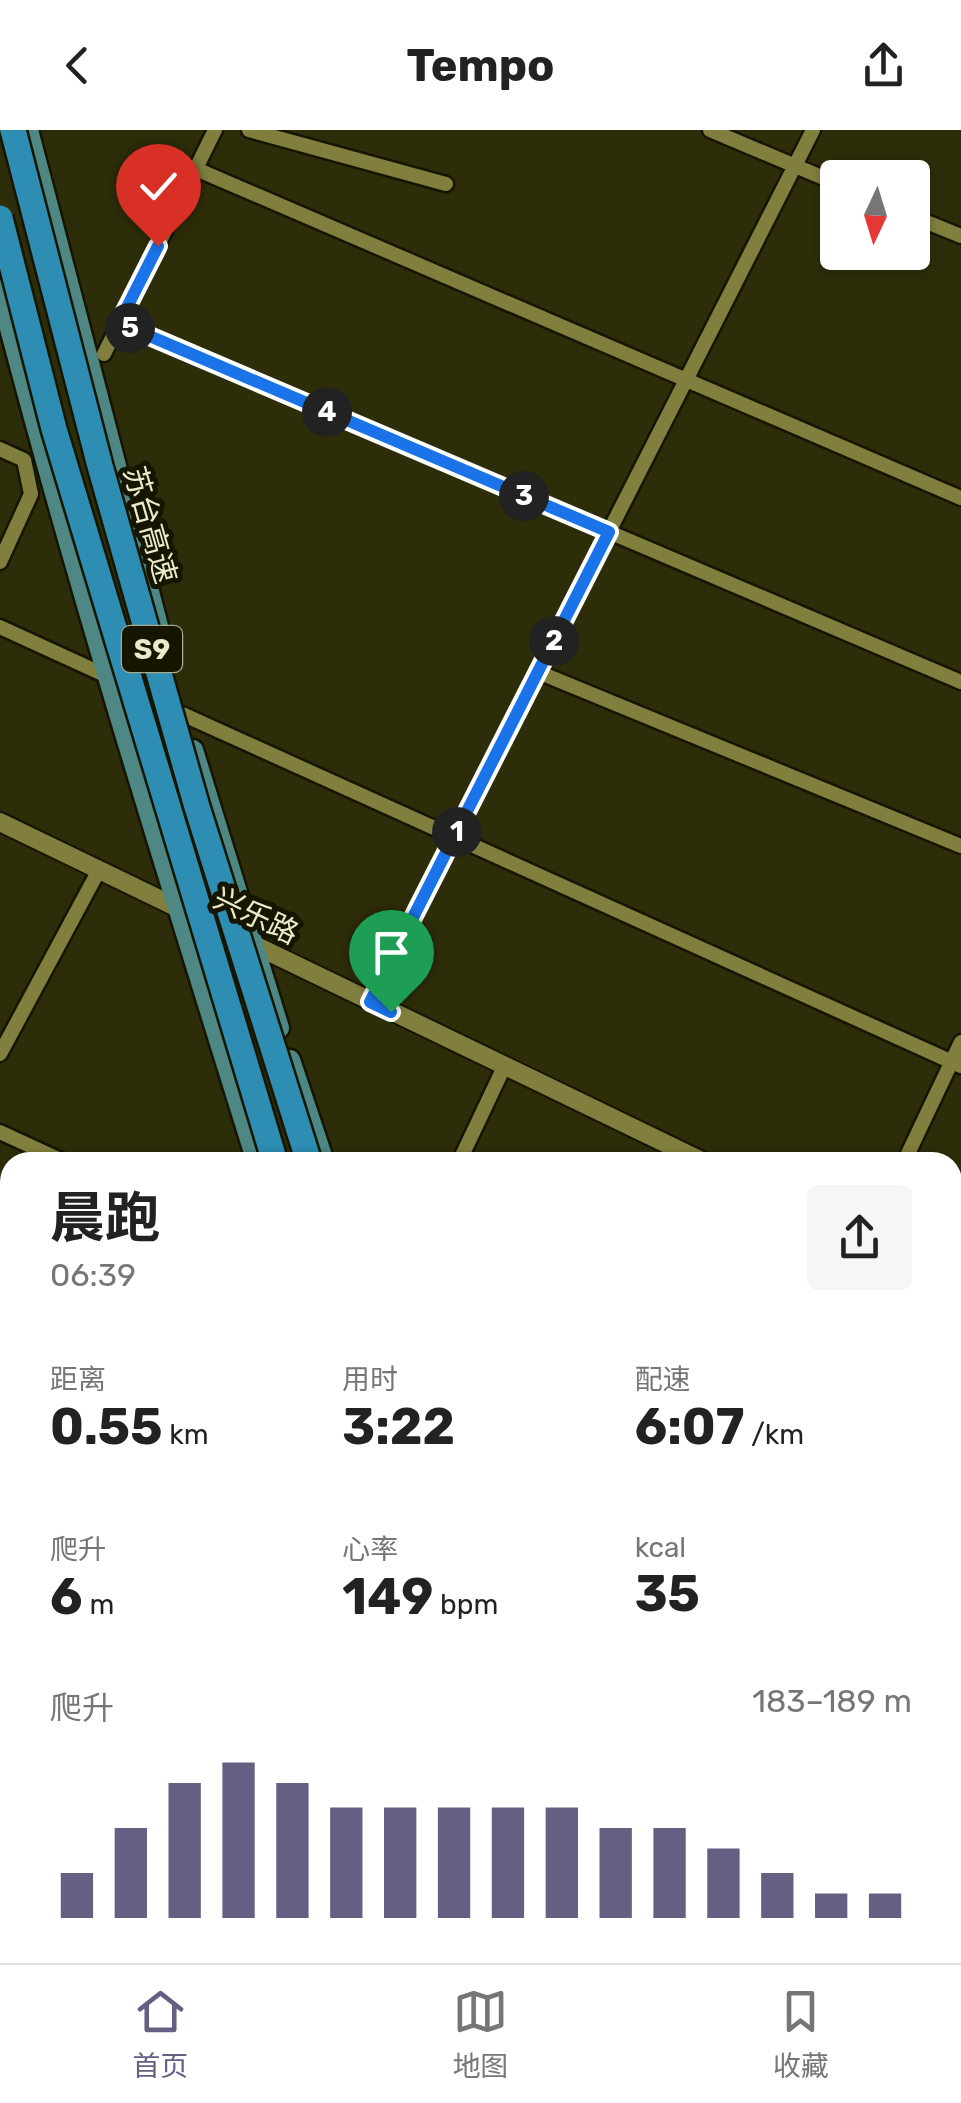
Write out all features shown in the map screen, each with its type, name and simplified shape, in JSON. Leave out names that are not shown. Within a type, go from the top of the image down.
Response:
[{"type":"highway","name":"苏台高速","points":[[12,130],[100,466],[197,807],[307,1152]]},
{"type":"highway","name":"S9","points":[[0,218],[54,429],[272,1152]]},
{"type":"main road","points":[[28,130],[182,714],[321,1152]]},
{"type":"main road","points":[[0,290],[35,426],[254,1152]]},
{"type":"main road","name":"兴乐路","points":[[0,822],[683,1152]]},
{"type":"street","points":[[104,354],[215,130]]},
{"type":"street","points":[[249,130],[446,184]]},
{"type":"street","points":[[710,130],[820,176]]},
{"type":"street","points":[[370,1002],[814,130]]},
{"type":"street","points":[[196,169],[961,498]]},
{"type":"street","points":[[930,223],[961,236]]},
{"type":"street","points":[[119,323],[961,682]]},
{"type":"street","points":[[0,448],[24,460],[31,494],[0,562]]},
{"type":"street","points":[[0,627],[110,678]]},
{"type":"street","points":[[538,672],[961,846]]},
{"type":"street","points":[[182,714],[956,1064]]},
{"type":"street","points":[[0,1054],[99,870]]},
{"type":"street","points":[[909,1152],[956,1064],[961,1042]]},
{"type":"street","points":[[465,1152],[504,1067]]},
{"type":"street","points":[[0,1132],[43,1152]]},
{"type":"route","points":[[158,246],[119,323],[609,532],[370,1002],[391,1012]]}]
